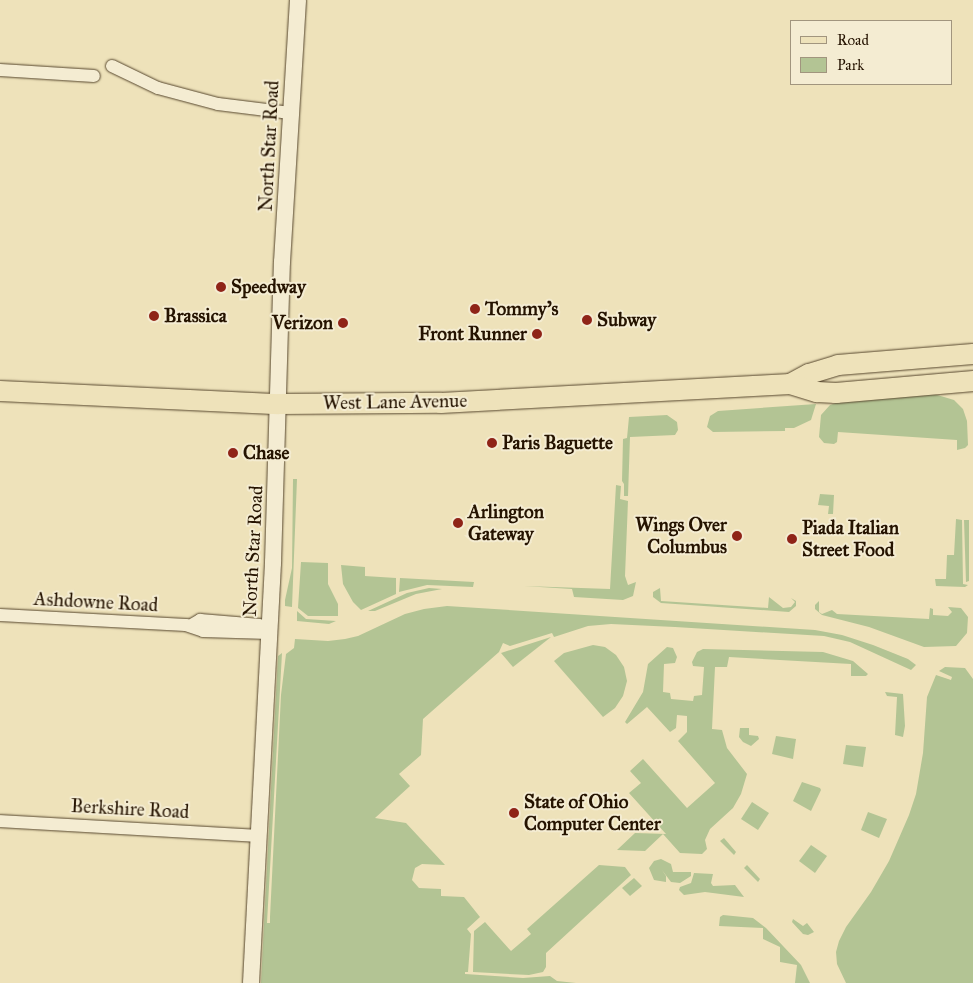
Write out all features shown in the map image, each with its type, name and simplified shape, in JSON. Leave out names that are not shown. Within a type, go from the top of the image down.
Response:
[{"type":"main road","name":"West Lane Avenue","points":[[790,384],[809,374],[838,365],[973,354]]},
{"type":"main road","name":"West Lane Avenue","points":[[0,391],[279,404],[441,403],[790,384],[817,392],[836,393],[973,381]]},
{"type":"street","name":"North Star Road","points":[[251,983],[279,404],[282,278],[290,112],[298,0]]},
{"type":"street","points":[[112,66],[158,88],[218,104],[290,112]]},
{"type":"street","points":[[0,70],[94,76]]},
{"type":"street","name":"Ashdowne Road","points":[[0,615],[190,626],[200,620],[269,629]]},
{"type":"street","name":"Berkshire Road","points":[[0,821],[258,836]]},
{"type":"green space","points":[[934,394],[954,400],[963,409],[967,421],[968,445],[965,448],[957,450],[957,440],[838,432],[837,442],[834,444],[824,443],[819,437],[821,415],[830,405],[839,402]]},
{"type":"green space","points":[[816,404],[811,420],[794,428],[785,428],[785,431],[713,432],[707,427],[710,416],[718,411]]},
{"type":"green space","points":[[667,415],[677,422],[678,430],[675,435],[630,437],[628,496],[624,496],[624,484],[622,481],[623,439],[627,438],[629,417]]},
{"type":"green space","points":[[293,479],[297,479],[292,607],[285,606],[285,600],[292,568]]},
{"type":"green space","points":[[616,485],[621,486],[620,499],[628,501],[625,576],[628,585],[636,582],[633,596],[623,600],[574,597],[572,589],[524,586],[610,589]]},
{"type":"green space","points":[[820,494],[834,495],[833,514],[828,514],[829,506],[818,505]]},
{"type":"green space","points":[[956,519],[962,520],[963,584],[968,585],[965,587],[936,586],[935,579],[946,579],[947,555],[954,555]]},
{"type":"green space","points":[[964,520],[969,520],[969,581],[966,582]]},
{"type":"green space","points":[[301,562],[328,563],[328,584],[338,604],[338,616],[308,616],[298,608]]},
{"type":"green space","points":[[341,565],[365,567],[365,576],[396,578],[396,594],[361,610],[353,602],[343,584]]},
{"type":"green space","points":[[400,578],[474,582],[473,587],[427,585],[399,592]]},
{"type":"green space","points":[[429,588],[442,589],[416,594],[375,611],[368,611],[407,593]]},
{"type":"green space","points":[[660,588],[661,601],[768,608],[769,597],[783,608],[791,607],[795,602],[791,598],[796,601],[796,606],[789,612],[661,603],[653,597],[653,592]]},
{"type":"green space","points":[[819,601],[819,612],[822,614],[832,610],[837,614],[929,619],[930,608],[933,609],[933,615],[948,616],[952,612],[948,607],[961,608],[968,617],[967,633],[956,646],[924,647],[869,627],[822,615],[815,609],[815,605]]},
{"type":"green space","points":[[447,606],[815,630],[842,635],[873,645],[908,659],[916,665],[911,670],[850,642],[824,636],[675,627],[611,624],[588,626],[554,637],[552,633],[510,646],[503,643],[499,652],[423,719],[421,755],[399,774],[410,786],[375,818],[406,823],[445,865],[422,864],[415,868],[412,880],[419,888],[441,889],[441,896],[464,897],[480,917],[467,929],[471,934],[468,972],[465,972],[465,974],[523,978],[550,976],[557,981],[576,983],[261,983],[278,656],[282,653],[267,923],[270,923],[281,695],[286,654],[294,648],[295,639],[328,641],[345,639],[358,636],[405,614]]},
{"type":"green space","points":[[297,611],[306,619],[336,621],[329,624],[297,621]]},
{"type":"green space","points":[[551,637],[513,667],[501,653]]},
{"type":"green space","points":[[593,645],[605,647],[616,655],[624,667],[627,681],[623,696],[615,708],[603,717],[554,661],[564,653]]},
{"type":"green space","points":[[667,647],[673,648],[677,657],[675,663],[664,664],[663,692],[670,693],[671,699],[693,701],[694,696],[702,695],[704,667],[693,666],[692,662],[697,652],[703,649],[823,652],[853,661],[868,674],[866,676],[851,676],[851,664],[729,657],[727,667],[715,667],[712,729],[722,730],[727,748],[747,774],[741,794],[733,808],[710,829],[705,840],[707,849],[702,854],[680,853],[663,834],[645,851],[617,850],[635,833],[666,834],[629,793],[641,783],[630,771],[643,759],[687,808],[715,783],[678,741],[687,732],[687,716],[677,715],[676,728],[670,732],[647,707],[627,724],[625,722],[643,692],[648,664]]},
{"type":"green space","points":[[945,667],[965,668],[973,679],[973,983],[846,983],[837,964],[836,952],[839,941],[889,861],[909,815],[916,794],[923,753],[927,697],[936,675],[951,680],[952,677],[939,671]]},
{"type":"green space","points":[[885,692],[903,694],[905,726],[903,737],[895,735],[897,697],[887,696]]},
{"type":"green space","points":[[740,728],[749,728],[749,735],[758,736],[759,739],[751,746],[743,742],[739,737]]},
{"type":"green space","points":[[776,736],[796,739],[793,759],[772,754]]},
{"type":"green space","points":[[846,745],[866,747],[863,767],[843,764]]},
{"type":"green space","points":[[802,782],[821,790],[811,811],[793,801]]},
{"type":"green space","points":[[752,802],[769,813],[758,830],[741,819]]},
{"type":"green space","points":[[868,812],[887,819],[879,838],[861,830]]},
{"type":"green space","points":[[724,838],[736,852],[734,855],[720,841]]},
{"type":"green space","points":[[811,845],[827,856],[815,873],[799,861]]},
{"type":"green space","points":[[661,859],[671,864],[673,872],[691,872],[691,876],[680,883],[671,882],[662,870],[666,876],[666,882],[654,880],[649,868],[654,861]]},
{"type":"green space","points":[[599,865],[625,867],[631,875],[546,953],[546,967],[543,972],[529,975],[473,972],[474,931],[485,922],[511,951],[531,934],[527,929]]},
{"type":"green space","points":[[747,865],[760,879],[758,882],[744,868]]},
{"type":"green space","points":[[694,873],[713,874],[711,883],[713,886],[735,885],[744,897],[705,892],[684,895],[679,890],[680,887],[691,883]]},
{"type":"green space","points":[[634,878],[642,886],[630,896],[622,888]]},
{"type":"green space","points":[[723,915],[753,918],[766,928],[801,965],[810,983],[795,983],[797,965],[780,962],[780,947],[763,939],[763,928],[719,926],[720,917]]},
{"type":"green space","points":[[793,919],[803,926],[807,923],[814,932],[808,935],[803,934],[792,922]]},
{"type":"place","name":"Speedway","points":[[221,287]]},
{"type":"place","name":"Tommy's","points":[[475,309]]},
{"type":"place","name":"Brassica","points":[[154,316]]},
{"type":"place","name":"Subway","points":[[587,320]]},
{"type":"place","name":"Verizon","points":[[343,323]]},
{"type":"place","name":"Front Runner","points":[[537,334]]},
{"type":"place","name":"Paris Baguette","points":[[492,443]]},
{"type":"place","name":"Chase","points":[[233,453]]},
{"type":"place","name":"Arlington Gateway","points":[[458,523]]},
{"type":"place","name":"Wings Over Columbus","points":[[737,536]]},
{"type":"place","name":"Piada Italian Street Food","points":[[792,539]]},
{"type":"place","name":"State of Ohio Computer Center","points":[[514,813]]}]
